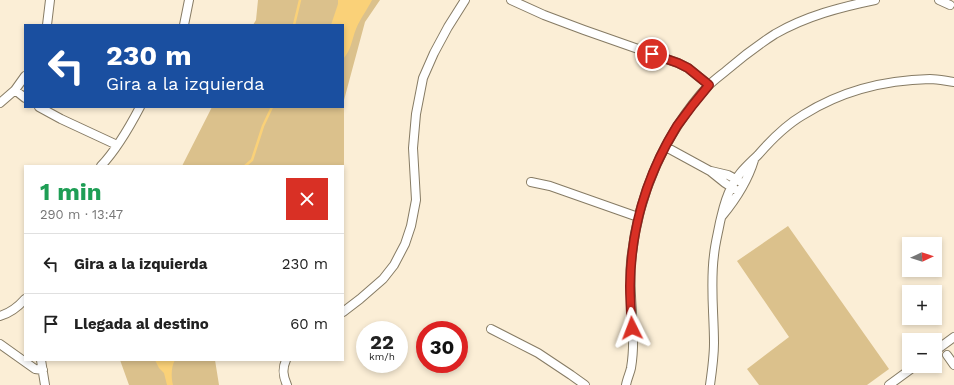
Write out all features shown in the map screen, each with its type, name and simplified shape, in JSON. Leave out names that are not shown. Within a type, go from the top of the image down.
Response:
[{"type":"street","points":[[47,24],[50,0]]},
{"type":"street","points":[[184,24],[189,0]]},
{"type":"street","points":[[344,311],[383,279],[394,265],[405,244],[411,226],[416,200],[413,148],[416,114],[423,78],[434,52],[465,0]]},
{"type":"street","points":[[511,0],[544,15],[678,63],[688,68],[709,85]]},
{"type":"street","points":[[626,385],[631,368],[633,342],[630,286],[631,262],[638,217],[652,174],[678,126],[709,85],[757,46],[776,34],[822,14],[847,5],[875,0]]},
{"type":"street","points":[[939,0],[950,4]]},
{"type":"street","points":[[0,103],[15,90],[24,77]]},
{"type":"street","points":[[710,385],[714,344],[712,271],[716,240],[723,207],[736,179],[769,142],[783,129],[802,115],[829,100],[849,92],[896,82],[931,79],[954,82]]},
{"type":"street","points":[[15,90],[24,97]]},
{"type":"street","points":[[41,108],[117,145]]},
{"type":"street","points":[[102,165],[128,129],[139,108]]},
{"type":"street","points":[[666,147],[710,171],[739,192]]},
{"type":"street","points":[[722,216],[744,184],[754,159]]},
{"type":"street","points":[[710,171],[728,175],[744,184]]},
{"type":"street","points":[[531,182],[550,186],[638,217]]},
{"type":"street","points":[[0,316],[10,312],[24,300]]},
{"type":"street","points":[[491,329],[538,353],[585,385]]},
{"type":"street","points":[[942,346],[954,337]]},
{"type":"street","points":[[0,344],[35,369],[43,370]]},
{"type":"street","points":[[947,355],[954,365]]},
{"type":"street","points":[[41,361],[45,385]]},
{"type":"street","points":[[286,361],[283,367],[284,378],[287,385]]},
{"type":"street","points":[[889,385],[905,373]]},
{"type":"shaded area","points":[[258,0],[380,0],[365,22],[344,100],[344,24],[254,24],[256,20]]},
{"type":"shaded area","points":[[338,0],[372,0],[358,25],[350,49],[344,58],[344,24],[331,24]]},
{"type":"shaded area","points":[[211,108],[344,108],[344,165],[183,165]]},
{"type":"shaded area","points":[[788,226],[889,369],[867,385],[759,385],[747,369],[789,337],[737,261]]},
{"type":"shaded area","points":[[120,361],[215,361],[219,385],[129,385]]},
{"type":"shaded area","points":[[156,361],[175,361],[172,372],[173,385],[167,385],[164,373]]},
{"type":"waterway","points":[[294,24],[300,0]]},
{"type":"waterway","points":[[246,165],[252,160],[263,126],[272,108]]},
{"type":"route","points":[[632,328],[630,286],[631,262],[638,217],[644,196],[652,174],[678,126],[709,85],[688,68],[666,58],[652,54]]}]
